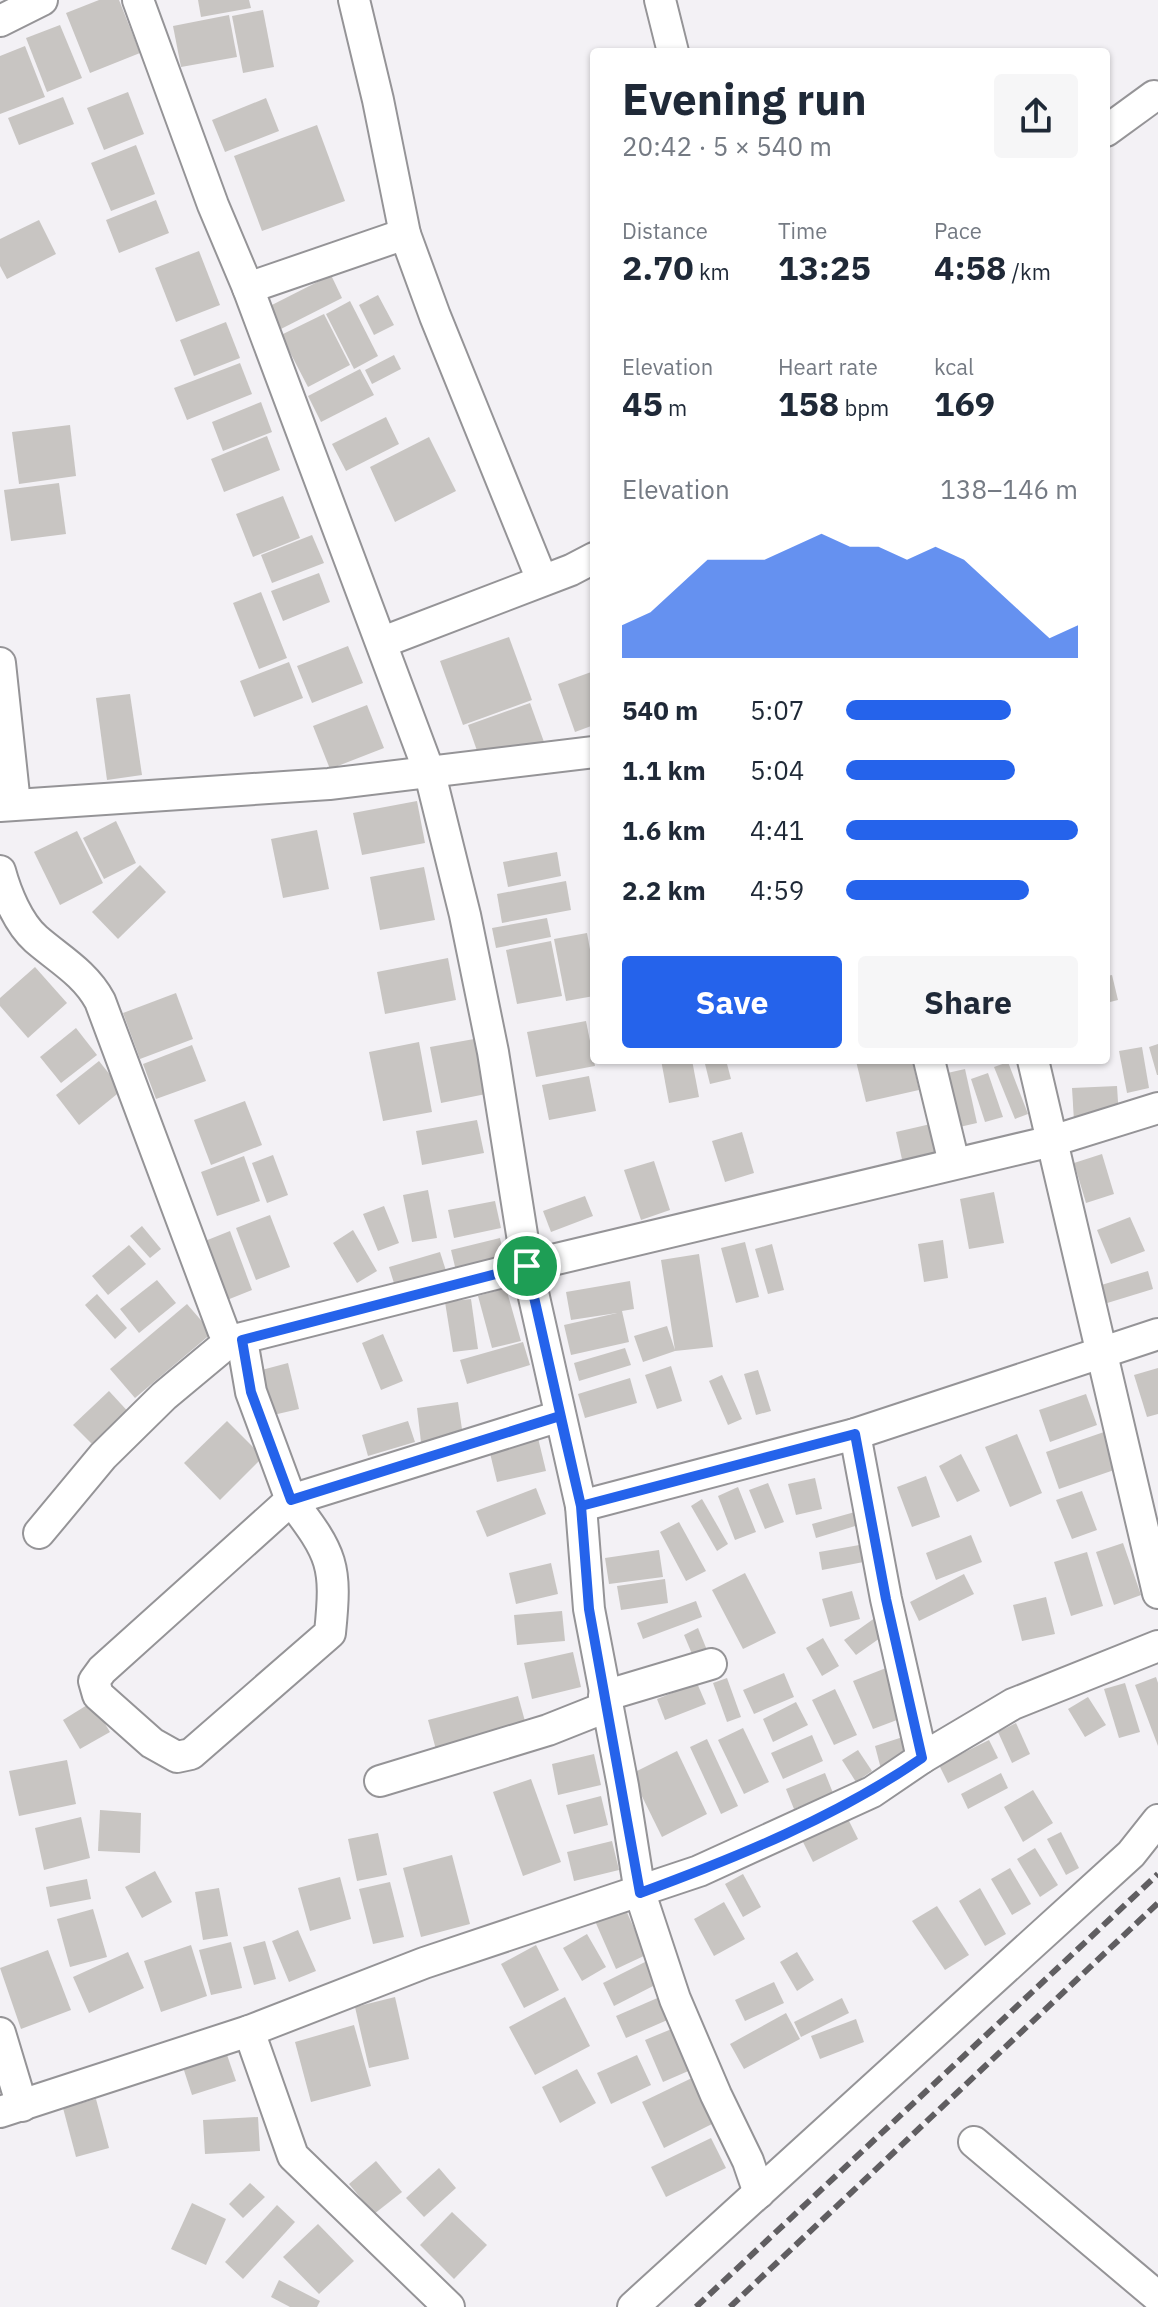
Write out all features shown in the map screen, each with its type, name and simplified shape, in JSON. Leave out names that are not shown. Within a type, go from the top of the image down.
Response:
[{"type":"street","points":[[0,21],[42,0]]},
{"type":"street","points":[[138,0],[213,205],[248,288],[383,642],[430,774],[465,915],[493,1052],[527,1266],[581,1506],[589,1609],[640,1893],[675,1999],[748,2161],[759,2193]]},
{"type":"street","points":[[354,0],[405,234],[542,580]]},
{"type":"street","points":[[660,0],[672,48]]},
{"type":"street","points":[[1110,128],[1154,96]]},
{"type":"street","points":[[248,288],[405,234]]},
{"type":"street","points":[[383,642],[590,560]]},
{"type":"street","points":[[0,663],[8,805],[329,784],[590,753]]},
{"type":"street","points":[[0,871],[16,911],[33,936],[81,974],[100,1001],[223,1330],[236,1340],[251,1392],[291,1500],[328,1553],[334,1589],[330,1633],[191,1754],[177,1757],[152,1743],[98,1695],[94,1681],[102,1670],[291,1500],[560,1416]]},
{"type":"street","points":[[930,1064],[954,1163]]},
{"type":"street","points":[[1034,1064],[1158,1593]]},
{"type":"street","points":[[39,1533],[103,1456],[164,1396],[236,1340],[527,1266],[1052,1141],[1158,1108]]},
{"type":"street","points":[[581,1506],[855,1434],[1158,1334]]},
{"type":"street","points":[[855,1434],[886,1599],[922,1758]]},
{"type":"street","points":[[0,2033],[11,2109],[249,2031],[424,1963],[640,1893],[795,1829],[872,1792],[1013,1704],[1158,1646]]},
{"type":"street","points":[[380,1781],[548,1730],[605,1701],[711,1664]]},
{"type":"street","points":[[633,2307],[1131,1854],[1158,1820]]},
{"type":"street","points":[[249,2031],[293,2156],[449,2307]]},
{"type":"street","points":[[974,2142],[1158,2297]]},
{"type":"building","points":[[99,0],[119,0],[140,53],[90,73],[66,13]]},
{"type":"building","points":[[198,0],[249,0],[251,8],[201,17]]},
{"type":"building","points":[[263,10],[274,67],[243,73],[232,16]]},
{"type":"building","points":[[229,15],[237,57],[181,67],[173,26]]},
{"type":"building","points":[[60,25],[82,78],[47,92],[26,38]]},
{"type":"building","points":[[25,46],[45,97],[0,114],[0,56]]},
{"type":"building","points":[[128,92],[144,134],[104,150],[87,108]]},
{"type":"building","points":[[63,97],[74,124],[19,145],[8,118]]},
{"type":"building","points":[[266,98],[279,131],[225,152],[212,120]]},
{"type":"building","points":[[317,125],[345,201],[262,231],[234,156]]},
{"type":"building","points":[[136,145],[155,194],[111,211],[91,163]]},
{"type":"building","points":[[156,200],[169,233],[119,253],[106,220]]},
{"type":"building","points":[[39,220],[56,254],[7,279],[0,266],[0,239]]},
{"type":"building","points":[[199,251],[220,305],[176,322],[155,268]]},
{"type":"building","points":[[331,275],[342,298],[275,332],[264,309]]},
{"type":"building","points":[[378,295],[394,325],[374,335],[359,305]]},
{"type":"building","points":[[350,301],[378,356],[354,369],[326,314]]},
{"type":"building","points":[[324,314],[350,365],[308,387],[281,335]]},
{"type":"building","points":[[226,322],[240,358],[194,376],[180,340]]},
{"type":"building","points":[[394,355],[401,369],[372,384],[365,370]]},
{"type":"building","points":[[240,363],[252,394],[187,420],[174,388]]},
{"type":"building","points":[[360,369],[374,395],[321,422],[308,396]]},
{"type":"building","points":[[261,402],[272,432],[223,451],[212,422]]},
{"type":"building","points":[[386,417],[399,444],[346,471],[332,444]]},
{"type":"building","points":[[70,425],[76,476],[19,484],[12,432]]},
{"type":"building","points":[[267,436],[280,470],[224,492],[211,459]]},
{"type":"building","points":[[429,437],[456,491],[395,522],[370,467]]},
{"type":"building","points":[[59,483],[66,534],[11,541],[4,490]]},
{"type":"building","points":[[283,496],[300,538],[253,557],[236,514]]},
{"type":"building","points":[[312,535],[324,563],[272,583],[261,555]]},
{"type":"building","points":[[319,573],[330,602],[283,621],[271,591]]},
{"type":"building","points":[[261,592],[287,658],[259,669],[233,603]]},
{"type":"building","points":[[509,637],[532,700],[463,725],[440,661]]},
{"type":"building","points":[[348,646],[363,683],[312,703],[297,666]]},
{"type":"building","points":[[289,662],[303,698],[254,717],[240,681]]},
{"type":"building","points":[[590,672],[590,726],[575,732],[558,684]]},
{"type":"building","points":[[130,694],[142,775],[107,780],[96,698]]},
{"type":"building","points":[[530,703],[544,742],[482,765],[468,725]]},
{"type":"building","points":[[367,705],[384,748],[330,769],[313,726]]},
{"type":"building","points":[[417,801],[425,843],[362,855],[353,813]]},
{"type":"building","points":[[116,821],[136,863],[104,879],[83,838]]},
{"type":"building","points":[[317,830],[329,889],[283,898],[271,839]]},
{"type":"building","points":[[77,831],[103,883],[60,905],[34,852]]},
{"type":"building","points":[[557,852],[561,876],[508,887],[503,862]]},
{"type":"building","points":[[140,865],[166,892],[118,939],[92,912]]},
{"type":"building","points":[[424,867],[435,920],[380,930],[370,877]]},
{"type":"building","points":[[566,881],[571,910],[502,923],[497,894]]},
{"type":"building","points":[[547,918],[551,937],[496,948],[492,928]]},
{"type":"building","points":[[587,933],[590,997],[566,1001],[554,939]]},
{"type":"building","points":[[551,941],[562,996],[517,1004],[506,950]]},
{"type":"building","points":[[448,958],[456,1000],[385,1014],[377,972]]},
{"type":"building","points":[[35,967],[67,1003],[28,1038],[0,1006],[0,998]]},
{"type":"building","points":[[1110,975],[1118,1000],[1110,1002]]},
{"type":"building","points":[[176,993],[193,1039],[140,1059],[123,1013]]},
{"type":"building","points":[[586,1021],[590,1064],[595,1066],[536,1077],[527,1032]]},
{"type":"building","points":[[76,1028],[97,1055],[61,1083],[40,1057]]},
{"type":"building","points":[[474,1039],[486,1094],[441,1103],[430,1047]]},
{"type":"building","points":[[419,1042],[432,1112],[383,1121],[369,1052]]},
{"type":"building","points":[[1158,1044],[1158,1075],[1157,1075],[1149,1047]]},
{"type":"building","points":[[192,1045],[206,1081],[156,1099],[143,1064]]},
{"type":"building","points":[[1142,1047],[1149,1088],[1127,1093],[1119,1051]]},
{"type":"building","points":[[99,1061],[122,1090],[79,1125],[56,1095]]},
{"type":"building","points":[[662,1064],[693,1064],[699,1097],[669,1103]]},
{"type":"building","points":[[705,1064],[727,1064],[731,1079],[710,1084]]},
{"type":"building","points":[[857,1064],[913,1064],[919,1090],[866,1102]]},
{"type":"building","points":[[1009,1064],[1028,1114],[1015,1119],[994,1067]]},
{"type":"building","points":[[965,1069],[977,1123],[955,1128],[943,1074]]},
{"type":"building","points":[[988,1073],[1003,1117],[985,1122],[971,1079]]},
{"type":"building","points":[[589,1076],[596,1111],[549,1120],[542,1085]]},
{"type":"building","points":[[1117,1086],[1119,1118],[1074,1121],[1072,1088]]},
{"type":"building","points":[[245,1101],[262,1145],[211,1165],[194,1120]]},
{"type":"building","points":[[477,1120],[484,1153],[422,1165],[416,1131]]},
{"type":"building","points":[[935,1123],[943,1154],[903,1164],[896,1132]]},
{"type":"building","points":[[742,1132],[754,1173],[725,1182],[712,1141]]},
{"type":"building","points":[[1102,1154],[1114,1194],[1086,1203],[1074,1163]]},
{"type":"building","points":[[273,1155],[288,1195],[267,1203],[252,1163]]},
{"type":"building","points":[[244,1156],[260,1201],[217,1216],[201,1172]]},
{"type":"building","points":[[654,1161],[670,1210],[641,1220],[624,1170]]},
{"type":"building","points":[[428,1190],[437,1238],[412,1242],[403,1195]]},
{"type":"building","points":[[994,1192],[1004,1243],[969,1249],[960,1199]]},
{"type":"building","points":[[585,1196],[593,1216],[551,1232],[543,1211]]},
{"type":"building","points":[[495,1201],[501,1228],[454,1238],[448,1210]]},
{"type":"building","points":[[384,1206],[399,1243],[378,1251],[363,1214]]},
{"type":"building","points":[[270,1215],[290,1267],[256,1280],[236,1228]]},
{"type":"building","points":[[1130,1217],[1145,1251],[1111,1264],[1097,1230]]},
{"type":"building","points":[[142,1226],[161,1249],[150,1258],[130,1236]]},
{"type":"building","points":[[353,1230],[377,1271],[357,1283],[333,1243]]},
{"type":"building","points":[[230,1231],[252,1290],[227,1300],[205,1241]]},
{"type":"building","points":[[500,1238],[506,1264],[457,1275],[451,1250]]},
{"type":"building","points":[[943,1240],[948,1278],[924,1282],[918,1244]]},
{"type":"building","points":[[745,1242],[759,1297],[736,1303],[721,1248]]},
{"type":"building","points":[[772,1244],[784,1290],[768,1294],[755,1249]]},
{"type":"building","points":[[129,1245],[146,1264],[108,1295],[92,1276]]},
{"type":"building","points":[[440,1252],[448,1277],[397,1293],[389,1267]]},
{"type":"building","points":[[699,1254],[713,1347],[675,1351],[643,1362],[634,1336],[667,1326],[675,1350],[661,1260]]},
{"type":"building","points":[[1148,1271],[1153,1289],[1104,1304],[1098,1286]]},
{"type":"building","points":[[157,1280],[176,1303],[139,1333],[120,1309]]},
{"type":"building","points":[[630,1281],[634,1309],[622,1311],[629,1342],[571,1355],[564,1325],[617,1313],[571,1320],[566,1292]]},
{"type":"building","points":[[506,1288],[521,1341],[492,1348],[478,1296]]},
{"type":"building","points":[[97,1294],[127,1328],[115,1339],[85,1305]]},
{"type":"building","points":[[471,1299],[478,1349],[453,1352],[445,1302]]},
{"type":"building","points":[[187,1304],[212,1333],[135,1398],[110,1369]]},
{"type":"building","points":[[383,1334],[403,1381],[381,1390],[362,1343]]},
{"type":"building","points":[[523,1342],[530,1365],[467,1384],[460,1360]]},
{"type":"building","points":[[625,1348],[631,1365],[579,1381],[574,1363]]},
{"type":"building","points":[[288,1363],[299,1409],[269,1416],[258,1371]]},
{"type":"building","points":[[671,1366],[682,1401],[657,1409],[645,1375]]},
{"type":"building","points":[[1158,1368],[1158,1414],[1147,1417],[1134,1375]]},
{"type":"building","points":[[758,1370],[771,1411],[756,1415],[744,1374]]},
{"type":"building","points":[[722,1375],[742,1419],[728,1425],[709,1381]]},
{"type":"building","points":[[630,1378],[637,1403],[585,1418],[578,1394]]},
{"type":"building","points":[[109,1391],[133,1417],[98,1450],[73,1425]]},
{"type":"building","points":[[1086,1394],[1097,1425],[1050,1442],[1039,1410]]},
{"type":"building","points":[[458,1402],[463,1436],[421,1442],[417,1408]]},
{"type":"building","points":[[227,1421],[263,1457],[220,1500],[184,1463]]},
{"type":"building","points":[[408,1421],[415,1442],[368,1456],[362,1435]]},
{"type":"building","points":[[1104,1432],[1117,1469],[1059,1489],[1046,1452]]},
{"type":"building","points":[[1017,1434],[1042,1493],[1010,1507],[985,1447]]},
{"type":"building","points":[[538,1438],[546,1471],[497,1482],[489,1449]]},
{"type":"building","points":[[961,1454],[980,1491],[957,1502],[939,1466]]},
{"type":"building","points":[[926,1476],[940,1517],[912,1527],[897,1487]]},
{"type":"building","points":[[815,1478],[822,1509],[796,1515],[788,1484]]},
{"type":"building","points":[[768,1483],[784,1522],[765,1529],[749,1490]]},
{"type":"building","points":[[738,1487],[756,1532],[735,1540],[718,1496]]},
{"type":"building","points":[[536,1488],[546,1514],[487,1537],[476,1511]]},
{"type":"building","points":[[1082,1491],[1097,1530],[1072,1539],[1056,1500]]},
{"type":"building","points":[[702,1499],[728,1544],[717,1551],[691,1506]]},
{"type":"building","points":[[862,1510],[865,1523],[816,1538],[812,1524]]},
{"type":"building","points":[[679,1522],[706,1571],[686,1581],[660,1532]]},
{"type":"building","points":[[971,1535],[982,1562],[936,1580],[926,1553]]},
{"type":"building","points":[[871,1543],[874,1560],[822,1570],[819,1552]]},
{"type":"building","points":[[1123,1543],[1141,1595],[1114,1605],[1096,1552]]},
{"type":"building","points":[[659,1550],[663,1577],[609,1584],[605,1558]]},
{"type":"building","points":[[1087,1552],[1103,1606],[1071,1616],[1054,1562]]},
{"type":"building","points":[[551,1563],[558,1594],[516,1604],[509,1573]]},
{"type":"building","points":[[745,1573],[776,1633],[743,1649],[712,1590]]},
{"type":"building","points":[[964,1574],[974,1594],[919,1621],[910,1602]]},
{"type":"building","points":[[665,1579],[668,1603],[621,1610],[617,1586]]},
{"type":"building","points":[[852,1591],[860,1619],[830,1627],[822,1599]]},
{"type":"building","points":[[1046,1597],[1055,1634],[1022,1641],[1013,1605]]},
{"type":"building","points":[[696,1601],[702,1617],[643,1639],[637,1623]]},
{"type":"building","points":[[562,1611],[565,1641],[517,1645],[514,1615]]},
{"type":"building","points":[[879,1615],[890,1631],[856,1655],[844,1640]]},
{"type":"building","points":[[698,1628],[709,1655],[695,1661],[684,1635]]},
{"type":"building","points":[[823,1638],[839,1666],[822,1676],[806,1648]]},
{"type":"building","points":[[573,1652],[581,1687],[532,1699],[524,1663]]},
{"type":"building","points":[[886,1668],[905,1717],[873,1729],[853,1681]]},
{"type":"building","points":[[784,1673],[794,1697],[754,1714],[743,1690]]},
{"type":"building","points":[[1156,1677],[1158,1683],[1158,1746],[1135,1685]]},
{"type":"building","points":[[727,1678],[741,1717],[727,1722],[713,1683]]},
{"type":"building","points":[[697,1683],[706,1704],[665,1720],[657,1699]]},
{"type":"building","points":[[1125,1683],[1140,1732],[1119,1738],[1104,1689]]},
{"type":"building","points":[[835,1689],[857,1735],[834,1745],[812,1700]]},
{"type":"building","points":[[518,1696],[528,1732],[438,1757],[428,1720]]},
{"type":"building","points":[[1088,1697],[1106,1725],[1085,1737],[1068,1709]]},
{"type":"building","points":[[92,1702],[110,1732],[80,1749],[63,1720]]},
{"type":"building","points":[[796,1702],[808,1725],[773,1742],[763,1719]]},
{"type":"building","points":[[1016,1723],[1030,1754],[1012,1763],[998,1732]]},
{"type":"building","points":[[743,1728],[769,1782],[744,1794],[718,1740]]},
{"type":"building","points":[[812,1735],[823,1761],[783,1779],[771,1753]]},
{"type":"building","points":[[909,1735],[916,1759],[881,1769],[875,1746]]},
{"type":"building","points":[[707,1739],[738,1806],[721,1814],[690,1747]]},
{"type":"building","points":[[989,1740],[998,1758],[948,1783],[939,1765]]},
{"type":"building","points":[[858,1750],[872,1771],[856,1782],[842,1760]]},
{"type":"building","points":[[677,1751],[707,1814],[662,1837],[631,1774]]},
{"type":"building","points":[[594,1754],[601,1785],[558,1795],[552,1764]]},
{"type":"building","points":[[67,1760],[76,1804],[19,1816],[9,1771]]},
{"type":"building","points":[[825,1773],[833,1793],[794,1809],[786,1789]]},
{"type":"building","points":[[1001,1773],[1008,1788],[968,1809],[961,1794]]},
{"type":"building","points":[[531,1779],[561,1862],[523,1876],[493,1792]]},
{"type":"building","points":[[1033,1790],[1053,1823],[1023,1842],[1004,1807]]},
{"type":"building","points":[[601,1796],[608,1825],[574,1834],[566,1805]]},
{"type":"building","points":[[100,1810],[141,1813],[140,1853],[98,1851]]},
{"type":"building","points":[[845,1813],[858,1839],[813,1862],[800,1836]]},
{"type":"building","points":[[81,1817],[90,1858],[44,1870],[35,1828]]},
{"type":"building","points":[[1061,1832],[1079,1868],[1066,1875],[1047,1839]]},
{"type":"building","points":[[378,1833],[387,1875],[357,1881],[348,1839]]},
{"type":"building","points":[[612,1841],[619,1870],[574,1881],[567,1852]]},
{"type":"building","points":[[1035,1848],[1058,1885],[1040,1897],[1017,1859]]},
{"type":"building","points":[[452,1855],[470,1924],[421,1937],[403,1868]]},
{"type":"building","points":[[1010,1868],[1031,1904],[1012,1915],[991,1879]]},
{"type":"building","points":[[155,1871],[172,1902],[142,1918],[125,1887]]},
{"type":"building","points":[[743,1874],[761,1907],[743,1917],[725,1884]]},
{"type":"building","points":[[340,1877],[351,1919],[310,1931],[298,1888]]},
{"type":"building","points":[[87,1879],[91,1899],[50,1907],[46,1887]]},
{"type":"building","points":[[390,1882],[404,1937],[373,1944],[359,1889]]},
{"type":"building","points":[[219,1888],[228,1936],[203,1940],[195,1892]]},
{"type":"building","points":[[980,1888],[1006,1934],[985,1946],[959,1901]]},
{"type":"building","points":[[724,1902],[745,1939],[714,1956],[694,1919]]},
{"type":"building","points":[[937,1906],[969,1955],[945,1970],[912,1921]]},
{"type":"building","points":[[625,1908],[646,1955],[616,1969],[595,1921]]},
{"type":"building","points":[[93,1909],[107,1957],[70,1967],[57,1919]]},
{"type":"building","points":[[298,1930],[316,1971],[289,1982],[272,1941]]},
{"type":"building","points":[[587,1934],[606,1967],[582,1981],[563,1948]]},
{"type":"building","points":[[265,1941],[276,1979],[254,1985],[243,1947]]},
{"type":"building","points":[[231,1942],[242,1988],[211,1995],[199,1950]]},
{"type":"building","points":[[191,1945],[207,1996],[161,2012],[144,1961]]},
{"type":"building","points":[[536,1945],[559,1990],[524,2008],[501,1964]]},
{"type":"building","points":[[48,1950],[71,2010],[21,2029],[0,1968]]},
{"type":"building","points":[[128,1952],[144,1988],[89,2013],[73,1977]]},
{"type":"building","points":[[797,1952],[814,1980],[797,1991],[780,1962]]},
{"type":"building","points":[[647,1961],[659,1983],[614,2006],[603,1983]]},
{"type":"building","points":[[774,1982],[784,2003],[745,2021],[735,2000]]},
{"type":"building","points":[[662,1996],[672,2018],[626,2038],[616,2016]]},
{"type":"building","points":[[395,1997],[409,2059],[369,2068],[355,2007]]},
{"type":"building","points":[[565,1997],[590,2046],[535,2075],[509,2027]]},
{"type":"building","points":[[842,1998],[849,2013],[801,2037],[794,2022]]},
{"type":"building","points":[[786,2013],[800,2039],[744,2069],[730,2044]]},
{"type":"building","points":[[856,2019],[864,2042],[820,2059],[811,2036]]},
{"type":"building","points":[[354,2025],[371,2086],[311,2102],[295,2042]]},
{"type":"building","points":[[674,2028],[693,2069],[663,2082],[645,2040]]},
{"type":"building","points":[[224,2046],[236,2081],[192,2095],[181,2061]]},
{"type":"building","points":[[637,2055],[651,2085],[611,2104],[597,2073]]},
{"type":"building","points":[[577,2069],[596,2103],[560,2123],[542,2087]]},
{"type":"building","points":[[694,2077],[716,2122],[664,2148],[642,2102]]},
{"type":"building","points":[[96,2099],[109,2148],[76,2157],[63,2108]]},
{"type":"building","points":[[258,2117],[260,2151],[205,2154],[203,2120]]},
{"type":"building","points":[[711,2138],[726,2168],[666,2197],[651,2167]]},
{"type":"building","points":[[376,2161],[402,2192],[374,2214],[349,2184]]},
{"type":"building","points":[[439,2168],[456,2188],[424,2217],[406,2198]]},
{"type":"building","points":[[250,2183],[265,2197],[243,2218],[229,2204]]},
{"type":"building","points":[[192,2203],[226,2219],[206,2265],[171,2249]]},
{"type":"building","points":[[277,2205],[295,2222],[243,2279],[225,2262]]},
{"type":"building","points":[[452,2212],[487,2245],[454,2279],[420,2245]]},
{"type":"building","points":[[318,2224],[354,2261],[319,2294],[283,2257]]},
{"type":"building","points":[[279,2280],[320,2301],[317,2307],[290,2307],[271,2297]]},
{"type":"railway","points":[[696,2307],[1158,1874]]},
{"type":"railway","points":[[730,2307],[1158,1903]]},
{"type":"route","points":[[527,1266],[242,1340],[251,1392],[291,1500],[560,1416],[581,1506],[589,1609],[640,1893],[769,1841],[872,1792],[922,1758],[886,1599],[855,1434],[581,1506],[527,1266]]}]
